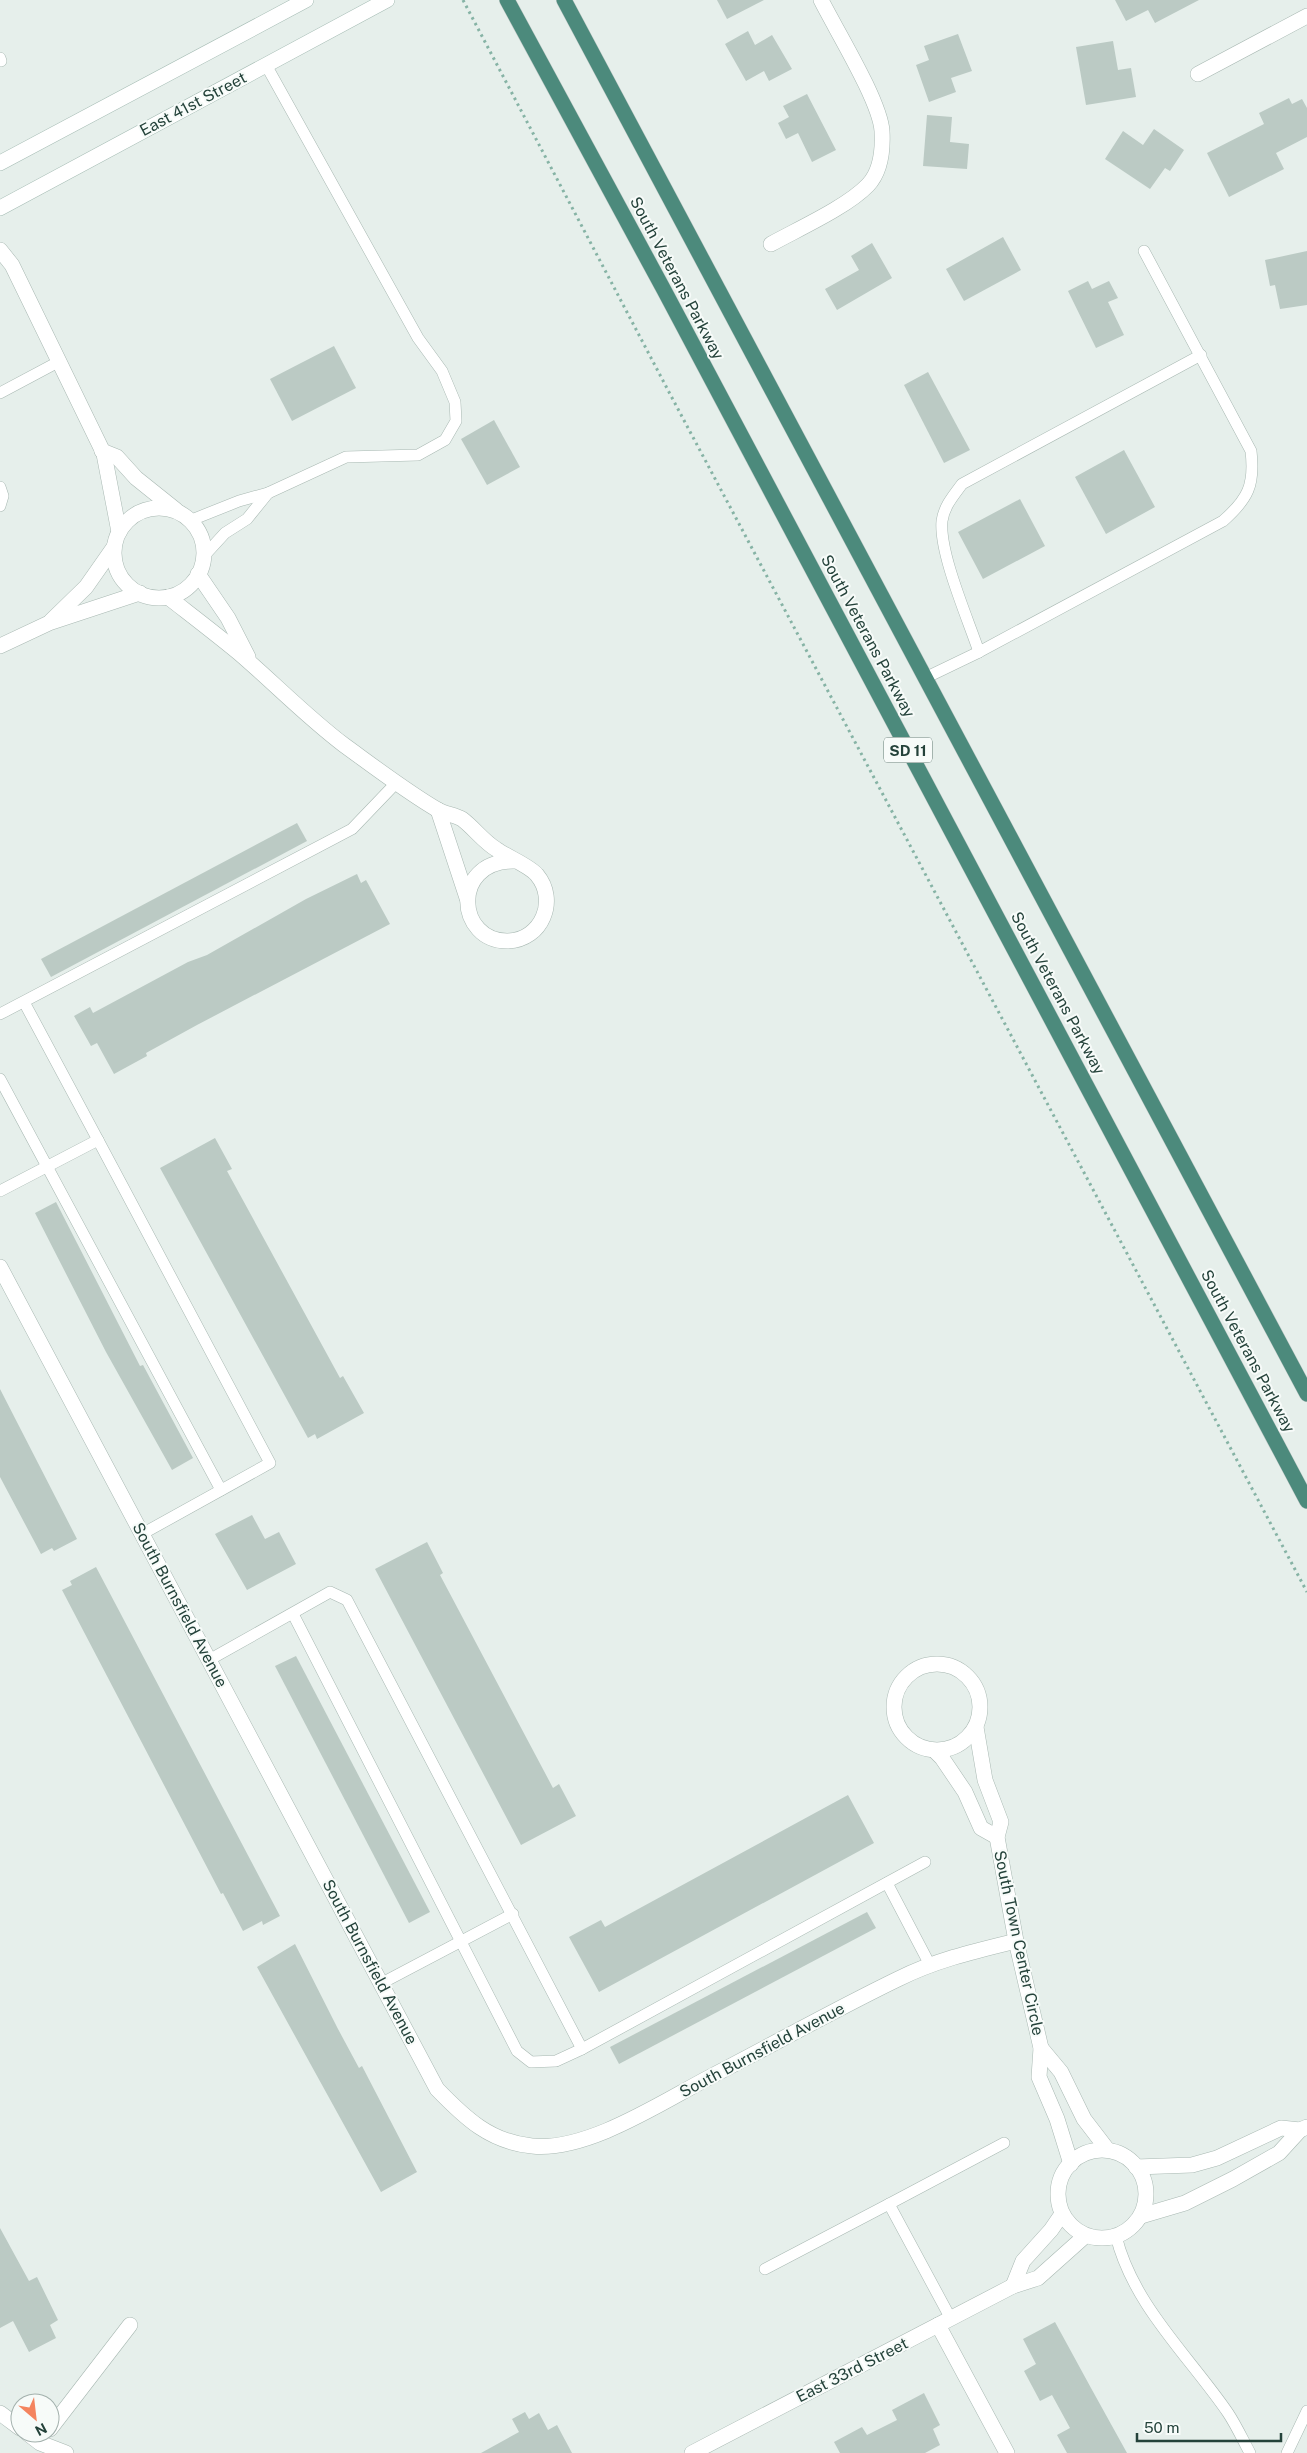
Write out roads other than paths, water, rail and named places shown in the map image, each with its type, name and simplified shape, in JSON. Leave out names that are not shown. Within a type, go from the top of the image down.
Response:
[{"type":"highway","name":"South Veterans Parkway","points":[[507,0],[664,290],[1307,1501]]},
{"type":"highway","name":"South Veterans Parkway","points":[[564,0],[1307,1394]]},
{"type":"street","points":[[0,163],[306,0]]},
{"type":"street","name":"East 41st Street","points":[[0,208],[387,0]]},
{"type":"street","points":[[771,244],[851,199],[868,185],[877,173],[881,158],[882,130],[870,96],[821,0]]},
{"type":"street","points":[[1198,74],[1307,16]]},
{"type":"street","points":[[0,250],[12,265],[102,451],[119,532]]},
{"type":"street","points":[[102,451],[117,457],[136,478],[196,527],[202,541],[203,557],[198,574],[181,592],[168,597],[154,597],[140,594],[128,586],[119,574],[114,561],[114,547]]},
{"type":"street","points":[[49,623],[86,588],[114,547],[119,532],[128,520],[141,511],[156,508],[171,509],[186,518]]},
{"type":"street","points":[[198,574],[228,618],[252,665]]},
{"type":"street","points":[[0,646],[49,623],[140,594]]},
{"type":"street","points":[[168,597],[252,665],[343,744],[438,810],[462,819],[483,840],[514,861],[526,865],[536,873],[544,884],[547,897],[546,910],[541,922],[532,932],[521,939],[508,941],[494,939],[483,933],[474,923],[468,911],[467,898],[438,810]]},
{"type":"street","points":[[467,898],[470,885],[478,874],[488,866],[500,861],[514,861]]},
{"type":"street","name":"South Burnsfield Avenue","points":[[0,1267],[437,2089],[472,2122],[498,2139],[533,2146],[568,2144],[629,2121],[890,1983],[953,1956],[1016,1941]]},
{"type":"street","name":"South Town Center Circle","points":[[997,1838],[980,1828],[965,1792],[942,1758],[935,1751],[914,1743],[903,1733],[896,1720],[894,1706],[897,1691],[904,1679],[915,1670],[928,1664],[942,1663],[956,1668],[967,1675],[976,1686],[980,1700],[980,1714],[976,1727],[985,1780],[1001,1822],[997,1838],[1016,1941],[1041,2048],[1039,2077],[1056,2118],[1071,2164]]},
{"type":"street","points":[[935,1751],[956,1746],[967,1738],[976,1727]]},
{"type":"street","name":"South Town Center Circle","points":[[1041,2048],[1061,2072],[1084,2118],[1107,2149]]},
{"type":"street","points":[[1136,2167],[1192,2166],[1217,2158],[1281,2128],[1304,2128]]},
{"type":"street","points":[[1141,2216],[1185,2203],[1240,2175],[1279,2153],[1304,2128]]},
{"type":"street","points":[[1107,2149],[1118,2153],[1141,2172],[1146,2187],[1146,2202],[1141,2216],[1133,2227],[1116,2236],[1096,2238],[1086,2236],[1070,2226],[1062,2214],[1058,2199],[1058,2184],[1065,2170],[1071,2164],[1088,2152],[1107,2149]]},
{"type":"street","points":[[1013,2286],[1023,2261],[1051,2230],[1062,2214]]},
{"type":"street","name":"East 33rd Street","points":[[692,2453],[1013,2286],[1038,2278],[1086,2236]]},
{"type":"street","points":[[944,2322],[1007,2453]]},
{"type":"street","points":[[60,2416],[130,2325]]},
{"type":"street","points":[[39,2443],[66,2453]]},
{"type":"lane","points":[[186,518],[268,493],[346,457],[418,455],[445,440],[456,422],[455,402],[442,371],[418,338],[266,65]]},
{"type":"lane","points":[[925,678],[978,652],[1223,521],[1239,507],[1248,492],[1253,480],[1251,451],[1144,251]]},
{"type":"lane","points":[[978,652],[944,547],[942,520],[948,502],[962,484],[1201,355]]},
{"type":"lane","points":[[0,393],[60,361]]},
{"type":"lane","points":[[0,487],[3,496],[0,506]]},
{"type":"lane","points":[[203,557],[225,533],[247,519],[268,493]]},
{"type":"lane","points":[[0,1014],[352,829],[397,782]]},
{"type":"lane","points":[[24,1002],[270,1463],[142,1534]]},
{"type":"lane","points":[[0,1079],[221,1490]]},
{"type":"lane","points":[[0,1191],[98,1140]]},
{"type":"lane","points":[[209,1660],[330,1592],[347,1600],[582,2049]]},
{"type":"lane","points":[[293,1614],[516,2051],[531,2062],[556,2061],[582,2049],[925,1862]]},
{"type":"lane","points":[[886,1883],[930,1965]]},
{"type":"lane","points":[[382,1983],[512,1914]]},
{"type":"lane","points":[[765,2269],[1004,2143]]},
{"type":"lane","points":[[889,2204],[944,2322]]},
{"type":"lane","points":[[1116,2236],[1130,2274],[1158,2321],[1228,2414],[1250,2453]]},
{"type":"lane","points":[[1287,2453],[1307,2411]]}]
